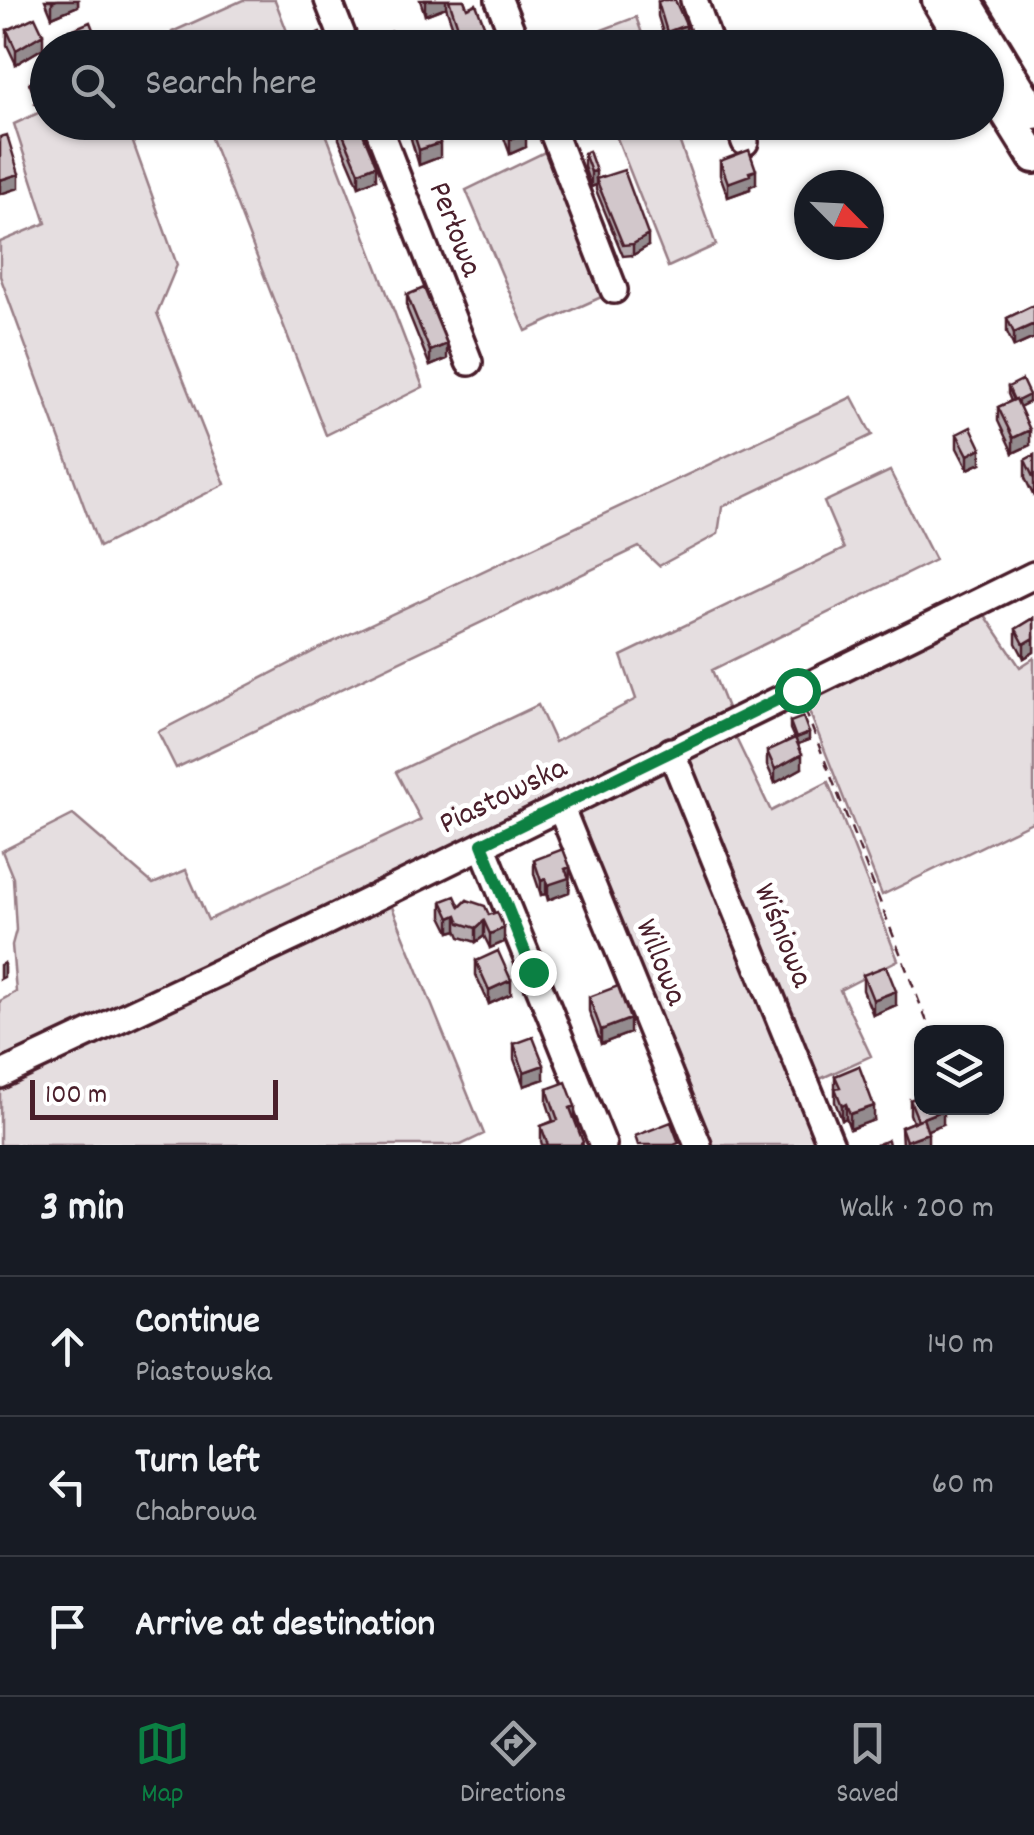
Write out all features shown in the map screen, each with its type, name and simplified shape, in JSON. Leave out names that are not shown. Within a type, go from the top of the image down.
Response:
[{"type":"main road","points":[[938,0],[956,30]]},
{"type":"main road","points":[[965,0],[983,30]]},
{"type":"main road","points":[[1004,64],[1034,113]]},
{"type":"main road","points":[[1004,109],[1034,158]]},
{"type":"street","points":[[328,0],[340,30]]},
{"type":"street","points":[[498,0],[510,30]]},
{"type":"street","points":[[694,0],[705,30]]},
{"type":"street","name":"Perłowa","points":[[383,140],[468,362]]},
{"type":"street","points":[[556,140],[614,290]]},
{"type":"street","name":"Piastowska","points":[[0,1075],[1034,575]]},
{"type":"street","name":"Wiśniowa","points":[[671,751],[831,1145]]},
{"type":"street","name":"Willowa","points":[[560,806],[698,1145]]},
{"type":"street","points":[[482,844],[602,1145]]},
{"type":"path","points":[[797,690],[928,1025]]},
{"type":"shaded area","points":[[243,0],[275,0],[286,30],[176,30]]},
{"type":"shaded area","points":[[636,17],[641,30],[602,30]]},
{"type":"shaded area","points":[[30,117],[30,140],[132,140],[177,265],[157,313],[225,484],[99,547],[0,276],[0,242],[46,223],[14,124]]},
{"type":"shaded area","points":[[212,140],[329,140],[423,387],[326,435]]},
{"type":"shaded area","points":[[618,140],[679,140],[716,245],[668,267]]},
{"type":"shaded area","points":[[551,149],[608,294],[526,331],[466,190]]},
{"type":"shaded area","points":[[852,397],[872,435],[722,507],[718,534],[659,566],[639,547],[176,768],[158,732],[326,645]]},
{"type":"shaded area","points":[[890,471],[935,560],[712,670],[731,718],[0,1071],[0,1001],[16,992],[13,878],[2,851],[73,815],[153,884],[186,870],[208,920],[421,820],[396,772],[538,705],[555,742],[636,699],[621,656],[844,549],[824,502]]},
{"type":"shaded area","points":[[979,606],[1020,667],[1034,658],[1034,821],[882,895],[802,693]]},
{"type":"shaded area","points":[[731,728],[771,811],[828,782],[898,960],[840,990],[871,1056],[811,1083],[677,753]]},
{"type":"shaded area","points":[[669,756],[827,1145],[703,1145],[565,808]]},
{"type":"shaded area","points":[[388,897],[484,1134],[461,1145],[0,1145],[0,1082]]},
{"type":"building","points":[[449,0],[464,0],[467,8],[476,4],[486,30],[459,30]]},
{"type":"building","points":[[675,0],[686,25],[666,30],[658,2]]},
{"type":"building","points":[[35,17],[41,30],[30,30],[30,42],[16,50],[7,30]]},
{"type":"building","points":[[90,22],[93,30],[71,30]]},
{"type":"building","points":[[7,135],[19,174],[0,180],[0,137]]},
{"type":"building","points":[[345,140],[366,140],[376,165],[359,172]]},
{"type":"building","points":[[416,140],[439,140],[440,143],[419,150]]},
{"type":"building","points":[[749,150],[756,170],[728,183],[720,161]]},
{"type":"building","points":[[589,151],[596,171],[591,172],[584,153]]},
{"type":"building","points":[[624,170],[648,235],[623,245],[596,179]]},
{"type":"building","points":[[424,288],[447,344],[430,351],[407,295]]},
{"type":"building","points":[[1034,305],[1034,324],[1014,333],[1007,318]]},
{"type":"building","points":[[1022,380],[1029,395],[1017,401],[1008,387]]},
{"type":"building","points":[[1016,399],[1030,430],[1013,438],[998,407]]},
{"type":"building","points":[[971,427],[981,448],[968,455],[957,434]]},
{"type":"building","points":[[1034,455],[1034,479],[1025,460]]},
{"type":"building","points":[[1034,618],[1034,638],[1024,644],[1016,629]]},
{"type":"building","points":[[803,717],[809,733],[796,738],[790,722]]},
{"type":"building","points":[[795,738],[802,754],[775,769],[767,751]]},
{"type":"building","points":[[563,849],[570,867],[565,869],[569,878],[548,885],[546,879],[541,881],[534,860]]},
{"type":"building","points":[[455,896],[460,907],[467,900],[485,906],[489,915],[497,912],[504,928],[490,934],[484,921],[476,928],[460,923],[457,915],[450,918],[442,901]]},
{"type":"building","points":[[498,951],[511,980],[489,990],[476,961]]},
{"type":"building","points":[[886,966],[896,991],[873,1000],[863,975]]},
{"type":"building","points":[[618,986],[630,1019],[601,1030],[589,997]]},
{"type":"building","points":[[533,1037],[544,1065],[524,1072],[514,1044]]},
{"type":"building","points":[[859,1066],[874,1106],[850,1114],[846,1104],[842,1106],[835,1076]]},
{"type":"building","points":[[566,1082],[575,1106],[570,1108],[583,1142],[548,1145],[541,1126],[558,1120],[547,1089]]},
{"type":"building","points":[[923,1118],[928,1133],[906,1141],[901,1127]]},
{"type":"building","points":[[671,1122],[679,1143],[638,1145],[635,1136]]},
{"type":"route","points":[[533,972],[482,844],[797,690]]}]
